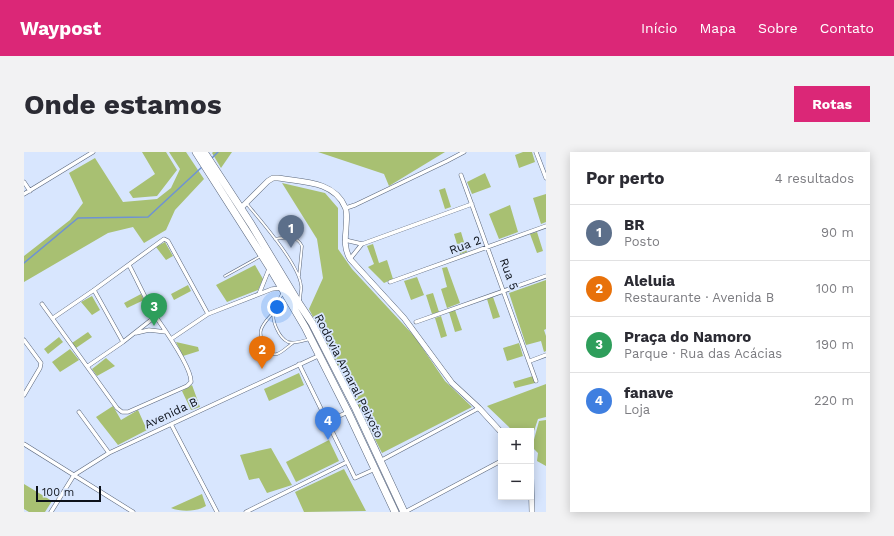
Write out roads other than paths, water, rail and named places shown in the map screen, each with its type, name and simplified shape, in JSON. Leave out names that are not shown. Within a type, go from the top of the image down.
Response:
[{"type":"highway","name":"Rodovia Amaral Peixoto","points":[[196,152],[205,157],[311,339],[318,356],[348,412],[395,512]]},
{"type":"highway","name":"Rodovia Amaral Peixoto","points":[[215,176],[243,205],[312,324],[328,353],[404,512]]},
{"type":"street","points":[[24,194],[92,152]]},
{"type":"street","points":[[346,208],[447,162],[464,152]]},
{"type":"street","points":[[536,152],[546,178]]},
{"type":"street","name":"Rua 5","points":[[461,175],[530,361],[536,382]]},
{"type":"street","points":[[243,205],[273,178],[318,184],[327,187],[334,192],[346,208],[345,240],[350,259],[404,318],[452,383],[479,408],[498,429]]},
{"type":"street","points":[[24,182],[30,191]]},
{"type":"street","points":[[350,259],[362,244],[472,204]]},
{"type":"street","name":"Rua 2","points":[[390,282],[546,226]]},
{"type":"street","points":[[53,318],[165,239],[208,314]]},
{"type":"street","points":[[345,240],[362,244]]},
{"type":"street","points":[[42,304],[117,408],[122,412],[128,412],[187,386],[191,382],[190,375],[129,265]]},
{"type":"street","points":[[259,295],[270,268]]},
{"type":"street","points":[[416,322],[546,276]]},
{"type":"street","points":[[171,339],[208,314],[272,289],[283,290]]},
{"type":"street","points":[[94,290],[123,342]]},
{"type":"street","points":[[88,366],[134,334],[156,316]]},
{"type":"street","points":[[134,334],[149,330],[166,332]]},
{"type":"street","points":[[24,340],[41,363],[40,368],[24,394]]},
{"type":"street","points":[[530,361],[546,355]]},
{"type":"street","name":"Avenida B","points":[[51,512],[74,475],[109,453],[318,356]]},
{"type":"street","points":[[299,364],[355,478],[375,469]]},
{"type":"street","points":[[380,461],[479,408]]},
{"type":"street","points":[[79,412],[109,453]]},
{"type":"street","points":[[328,421],[348,412]]},
{"type":"street","points":[[171,424],[217,512]]},
{"type":"street","points":[[24,444],[133,512]]},
{"type":"street","points":[[246,512],[347,462]]},
{"type":"street","points":[[404,512],[498,463]]},
{"type":"street","points":[[532,500],[532,512]]},
{"type":"lane","points":[[243,205],[276,239],[299,277],[301,285],[300,305]]},
{"type":"lane","points":[[276,239],[287,237],[296,238],[300,242],[302,246],[299,277]]},
{"type":"lane","points":[[225,276],[262,255]]},
{"type":"lane","points":[[283,290],[273,313],[266,320],[261,330],[263,342],[272,354],[277,354],[293,343],[311,339]]},
{"type":"lane","points":[[273,313],[274,322],[282,338],[293,343]]},
{"type":"waterway","points":[[211,159],[218,152]]},
{"type":"waterway","points":[[24,263],[78,218],[148,217],[202,167]]},
{"type":"place","name":"BR","points":[[291,248]]},
{"type":"place","name":"Praça do Namoro","points":[[154,326]]},
{"type":"place","name":"Aleluia","points":[[262,369]]},
{"type":"place","name":"fanave","points":[[328,440]]}]
